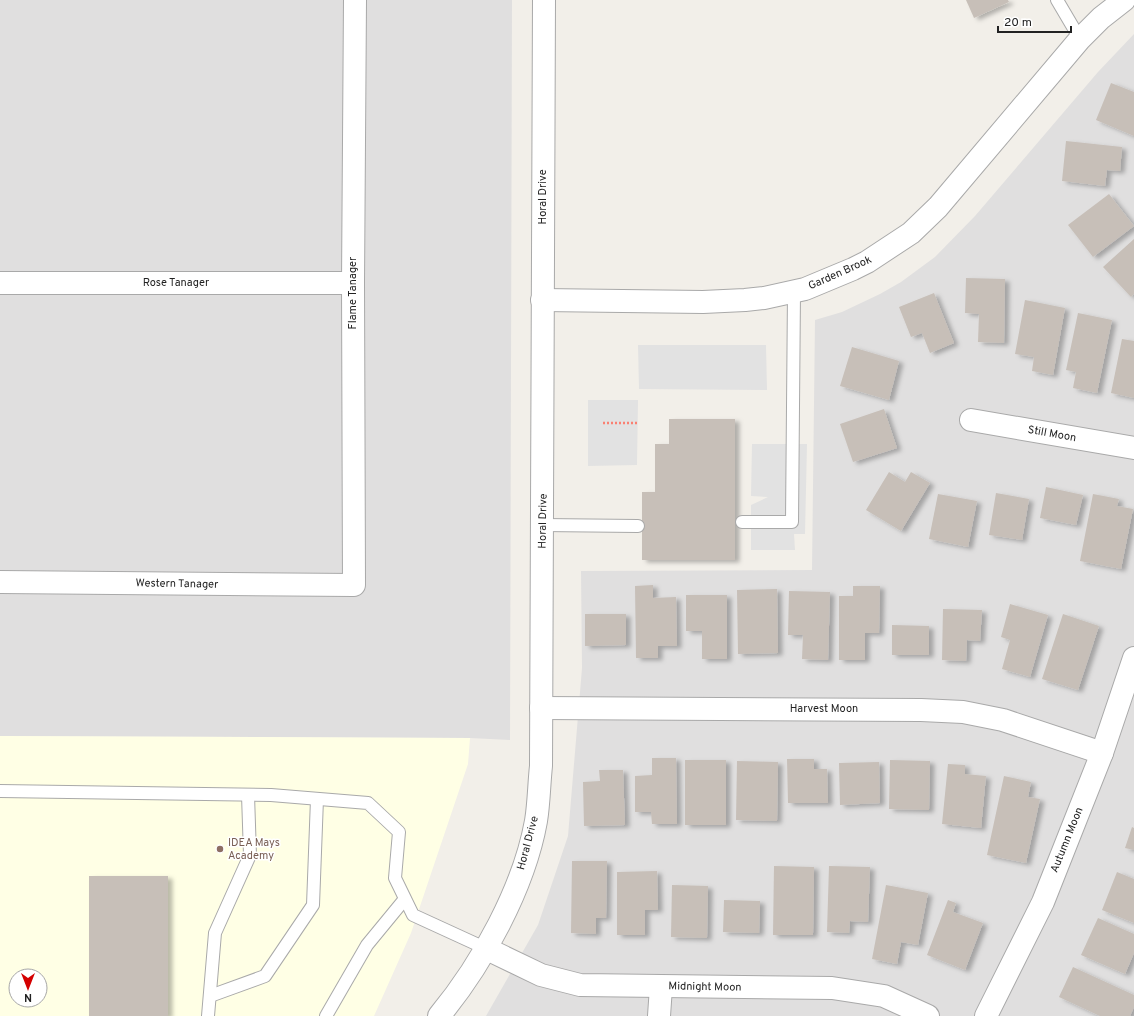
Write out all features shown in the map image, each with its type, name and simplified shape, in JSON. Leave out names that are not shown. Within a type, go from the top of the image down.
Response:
[{"type":"street","name":"Flame Tanager","points":[[354,586],[353,283],[355,0]]},
{"type":"street","name":"Horal Drive","points":[[439,1016],[458,993],[506,911],[523,867],[536,821],[541,766],[544,0]]},
{"type":"street","name":"Garden Brook","points":[[542,300],[727,302],[764,298],[794,292],[823,282],[867,262],[911,233],[954,190],[1080,39],[1101,18],[1124,0]]},
{"type":"street","name":"Rose Tanager","points":[[0,283],[353,283]]},
{"type":"street","name":"Still Moon","points":[[971,420],[1134,448]]},
{"type":"street","name":"Western Tanager","points":[[0,582],[354,586]]},
{"type":"street","name":"Autumn Moon","points":[[986,1016],[1043,902],[1102,753],[1134,658]]},
{"type":"street","name":"Harvest Moon","points":[[541,708],[921,710],[963,712],[1003,720],[1102,753]]},
{"type":"street","name":"Midnight Moon","points":[[485,948],[541,975],[580,985],[832,988],[884,996],[928,1016]]},
{"type":"street","points":[[659,1016],[661,987]]},
{"type":"lane","points":[[1057,0],[1080,39]]},
{"type":"lane","points":[[742,522],[792,522],[794,292]]},
{"type":"lane","points":[[542,525],[638,526]]},
{"type":"lane","points":[[0,791],[248,795],[368,803],[399,832],[395,878],[404,900],[413,915],[485,948]]},
{"type":"lane","points":[[208,1016],[215,933],[250,855],[248,795]]},
{"type":"lane","points":[[210,996],[265,976],[313,905],[317,799]]},
{"type":"lane","points":[[326,1016],[367,945],[404,900]]},
{"type":"path","points":[[603,423],[638,423]]},
{"type":"shaded area","points":[[0,0],[512,0],[510,740],[470,738],[0,736]]},
{"type":"shaded area","points":[[1134,34],[1134,1016],[486,1016],[538,925],[568,836],[582,668],[581,571],[812,570],[815,320],[842,312],[880,294],[901,282],[935,257],[975,216],[1098,72]]},
{"type":"shaded area","points":[[638,345],[766,345],[767,390],[639,389]]},
{"type":"shaded area","points":[[588,400],[638,400],[637,465],[588,466]]},
{"type":"shaded area","points":[[752,444],[807,444],[805,534],[794,534],[795,550],[751,550],[751,505],[768,497],[751,496]]},
{"type":"shaded area","name":"IDEA Mays Academy","points":[[0,736],[470,738],[468,764],[411,933],[374,1016],[0,1016]]},
{"type":"building","points":[[966,0],[1008,0],[1009,2],[974,18]]},
{"type":"building","points":[[1111,83],[1134,92],[1134,136],[1096,120]]},
{"type":"building","points":[[1066,141],[1122,147],[1120,171],[1107,170],[1105,186],[1062,181]]},
{"type":"building","points":[[1109,194],[1134,226],[1093,257],[1068,225]]},
{"type":"building","points":[[1134,239],[1134,294],[1131,297],[1103,267]]},
{"type":"building","points":[[966,278],[1005,279],[1004,343],[978,342],[979,314],[965,313]]},
{"type":"building","points":[[934,293],[954,343],[930,353],[922,333],[911,337],[899,307]]},
{"type":"building","points":[[1025,300],[1065,308],[1053,375],[1032,371],[1034,357],[1015,354]]},
{"type":"building","points":[[1078,313],[1112,320],[1097,393],[1073,388],[1076,372],[1066,370]]},
{"type":"building","points":[[1122,339],[1134,341],[1134,398],[1111,393]]},
{"type":"building","points":[[852,347],[899,361],[889,400],[840,386]]},
{"type":"building","points":[[884,409],[897,448],[853,462],[840,424]]},
{"type":"building","points":[[669,419],[735,419],[735,560],[642,560],[642,492],[655,492],[655,444],[669,444]]},
{"type":"building","points":[[889,472],[905,482],[911,472],[930,483],[901,531],[866,510]]},
{"type":"building","points":[[1046,487],[1083,495],[1076,525],[1040,518]]},
{"type":"building","points":[[996,493],[1029,499],[1022,540],[989,535]]},
{"type":"building","points":[[938,494],[977,501],[968,547],[929,539]]},
{"type":"building","points":[[1093,494],[1119,499],[1117,506],[1133,509],[1121,569],[1080,561]]},
{"type":"building","points":[[653,585],[653,598],[676,597],[677,646],[658,646],[658,658],[636,658],[635,586]]},
{"type":"building","points":[[853,586],[880,586],[879,633],[865,633],[865,660],[839,660],[839,596],[853,596]]},
{"type":"building","points":[[777,589],[778,653],[738,654],[737,590]]},
{"type":"building","points":[[789,591],[830,592],[828,660],[802,659],[803,635],[788,635]]},
{"type":"building","points":[[686,595],[727,595],[727,659],[702,659],[702,631],[686,631]]},
{"type":"building","points":[[1010,604],[1048,615],[1030,677],[1002,669],[1010,640],[1001,637]]},
{"type":"building","points":[[943,609],[982,610],[980,641],[967,640],[966,661],[942,660]]},
{"type":"building","points":[[585,614],[626,614],[626,645],[585,646]]},
{"type":"building","points":[[1063,614],[1099,626],[1078,690],[1042,679]]},
{"type":"building","points":[[892,625],[929,626],[929,655],[892,655]]},
{"type":"building","points":[[652,758],[676,758],[677,824],[652,824],[651,812],[635,812],[635,776],[652,775]]},
{"type":"building","points":[[787,759],[814,759],[814,769],[827,769],[828,803],[788,803]]},
{"type":"building","points":[[685,760],[726,760],[726,825],[685,825]]},
{"type":"building","points":[[890,760],[930,761],[929,810],[889,809]]},
{"type":"building","points":[[737,761],[778,762],[777,821],[736,820]]},
{"type":"building","points":[[879,762],[880,803],[840,805],[839,763]]},
{"type":"building","points":[[948,764],[965,765],[965,774],[986,776],[981,828],[942,824]]},
{"type":"building","points":[[599,770],[623,770],[625,825],[584,826],[583,782],[600,781]]},
{"type":"building","points":[[1004,776],[1031,782],[1028,797],[1040,799],[1026,863],[987,855]]},
{"type":"building","points":[[1132,827],[1134,828],[1134,850],[1125,848]]},
{"type":"building","points":[[572,861],[607,861],[606,918],[596,918],[596,934],[571,933]]},
{"type":"building","points":[[774,866],[814,867],[813,935],[773,935]]},
{"type":"building","points":[[829,866],[870,867],[868,922],[850,921],[849,933],[827,932]]},
{"type":"building","points":[[657,871],[658,910],[645,910],[645,935],[617,935],[617,872]]},
{"type":"building","points":[[1117,872],[1134,879],[1134,923],[1102,910]]},
{"type":"building","points":[[89,876],[168,876],[168,1016],[89,1016]]},
{"type":"building","points":[[672,885],[708,886],[707,938],[671,937]]},
{"type":"building","points":[[886,885],[928,893],[918,945],[901,942],[897,964],[872,959]]},
{"type":"building","points":[[724,900],[760,901],[759,933],[723,932]]},
{"type":"building","points":[[948,900],[956,903],[953,912],[983,923],[965,970],[927,955]]},
{"type":"building","points":[[1098,918],[1134,934],[1134,953],[1125,974],[1081,955]]},
{"type":"building","points":[[1073,967],[1134,995],[1134,1007],[1130,1016],[1100,1016],[1059,997]]},
{"type":"place","name":"IDEA Mays Academy","points":[[220,849]]}]
